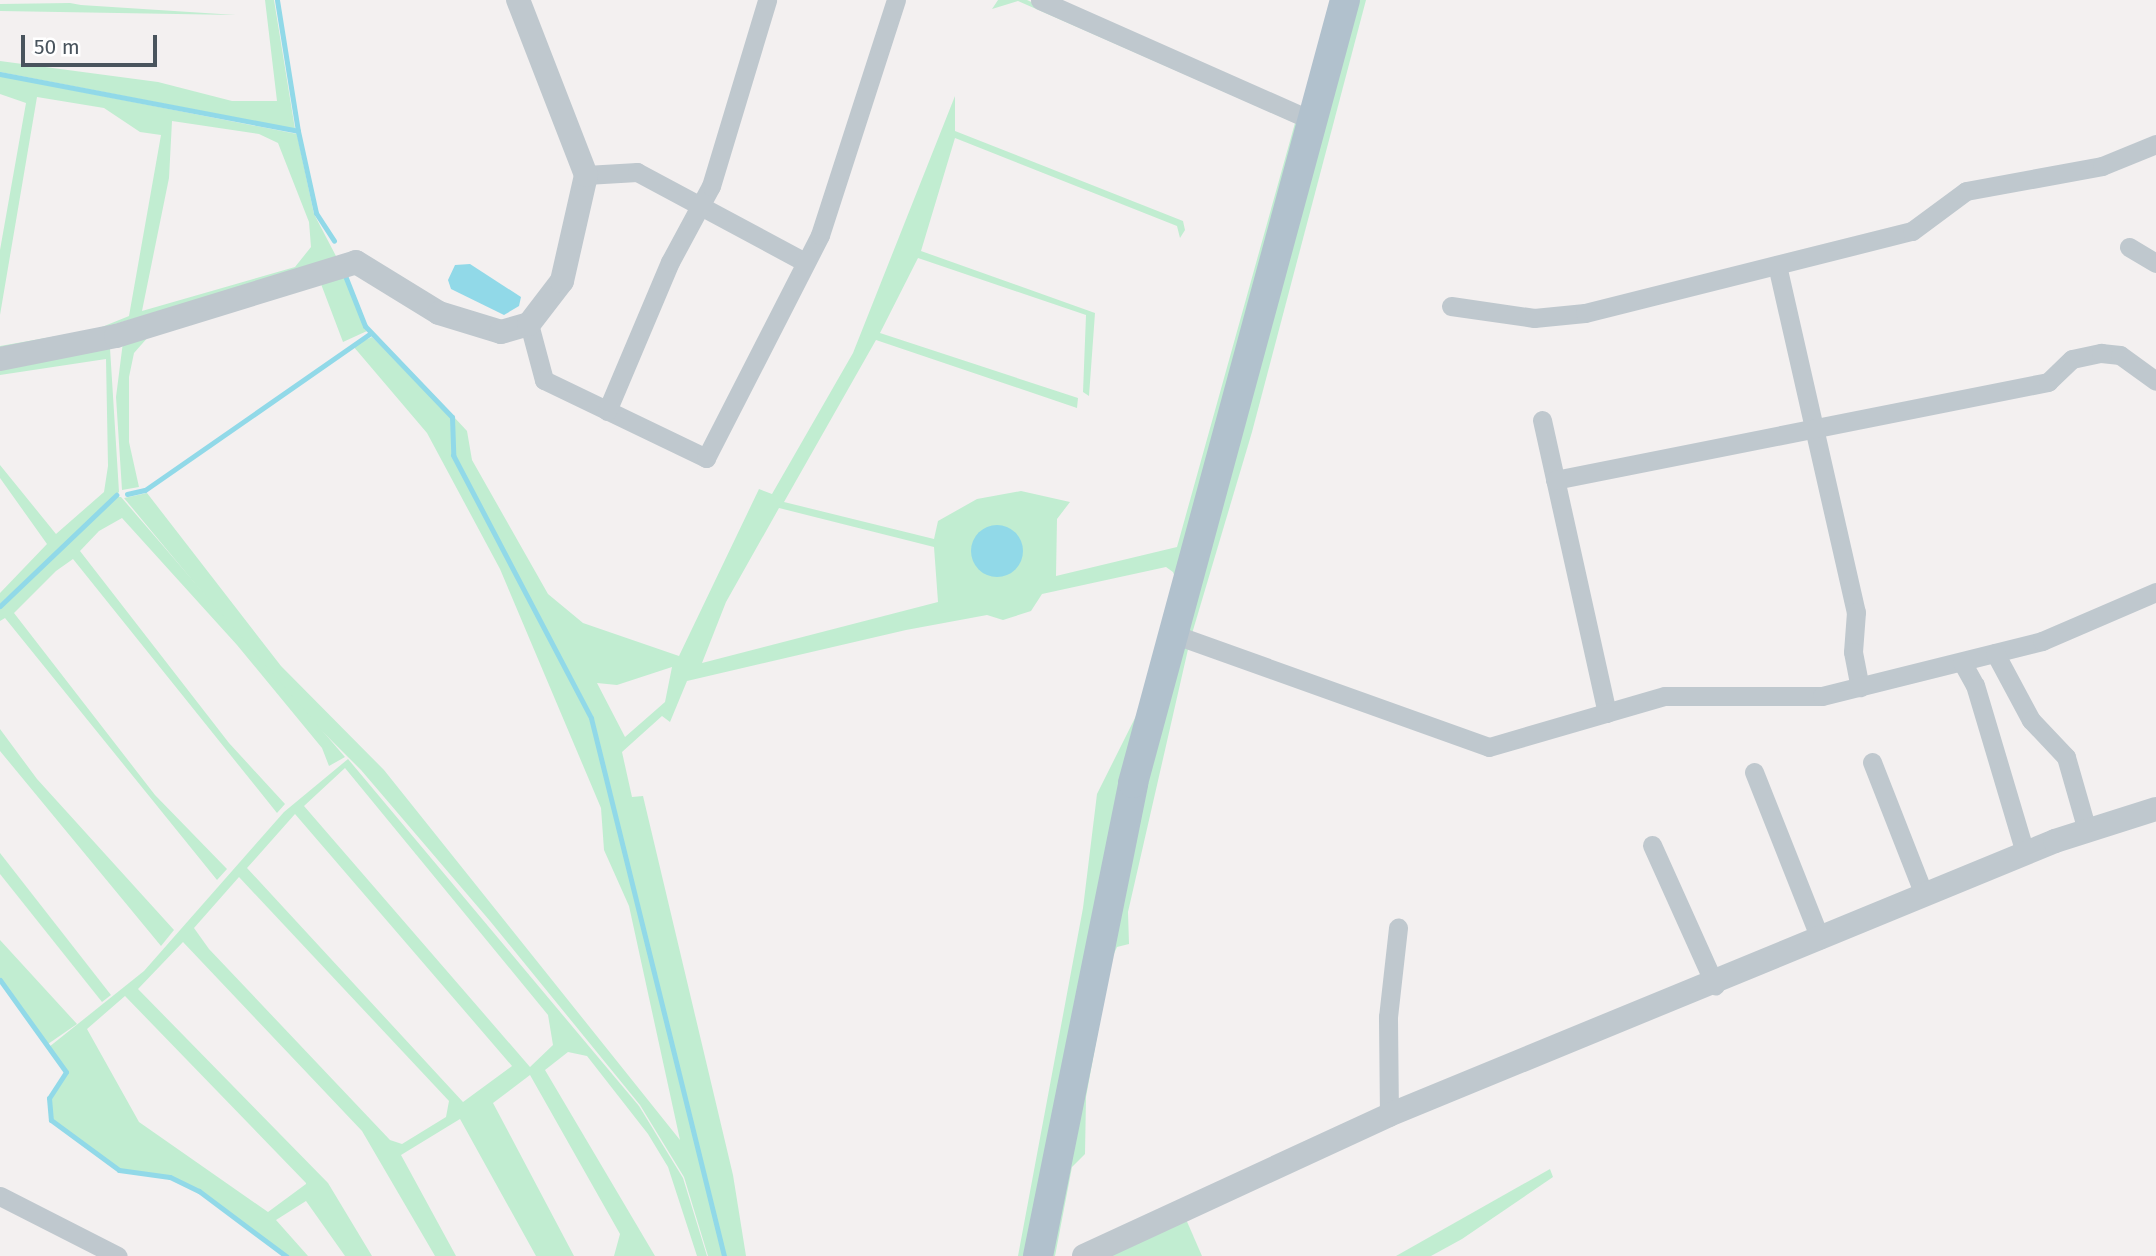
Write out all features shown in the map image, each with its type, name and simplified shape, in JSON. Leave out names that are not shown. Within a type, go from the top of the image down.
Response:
[{"type":"main road","points":[[1038,1256],[1133,783],[1176,635],[1345,0]]},
{"type":"street","points":[[0,359],[116,337],[356,262],[439,313],[501,332],[529,324],[562,282],[586,175],[518,0]]},
{"type":"street","points":[[607,411],[699,210],[767,0]]},
{"type":"street","points":[[529,324],[544,380],[706,458],[803,261],[820,235],[897,0]]},
{"type":"street","points":[[1040,0],[1313,121]]},
{"type":"street","points":[[1451,306],[1534,318],[1585,313],[1912,231],[1966,191],[2102,166],[2156,144]]},
{"type":"street","points":[[586,175],[637,172],[699,210],[803,261]]},
{"type":"street","points":[[2129,247],[2156,263]]},
{"type":"street","points":[[1777,265],[1856,612],[1853,652],[1860,687]]},
{"type":"street","points":[[1555,480],[2048,382],[2073,359],[2101,353],[2120,355],[2156,381]]},
{"type":"street","points":[[1542,420],[1607,713]]},
{"type":"street","points":[[1176,635],[1489,747],[1665,696],[1786,700],[1860,687],[1962,662],[2077,628],[2156,592]]},
{"type":"street","points":[[1995,653],[2031,720],[2071,767],[2087,830]]},
{"type":"street","points":[[1962,662],[1975,685],[2025,853]]},
{"type":"street","points":[[1872,762],[1924,895]]},
{"type":"street","points":[[1754,772],[1820,939]]},
{"type":"street","points":[[1084,1256],[1389,1115],[1715,985],[2025,853],[2156,809]]},
{"type":"street","points":[[1652,845],[1715,985]]},
{"type":"street","points":[[1389,1115],[1388,1017],[1398,928]]},
{"type":"street","points":[[0,1196],[118,1256]]},
{"type":"green space","points":[[265,0],[274,0],[295,129],[0,72],[0,61],[158,82],[232,101],[277,101]]},
{"type":"green space","points":[[998,0],[1027,0],[1309,124],[1027,1256],[1018,1256],[1083,908],[1097,794],[1139,710],[1176,580],[1173,572],[1166,567],[1042,594],[1031,611],[1003,620],[987,615],[906,630],[687,681],[670,722],[662,716],[622,752],[632,797],[643,796],[733,1175],[746,1256],[726,1256],[593,717],[454,455],[454,417],[467,431],[472,460],[548,594],[583,623],[679,656],[759,489],[772,494],[853,353],[955,96],[955,131],[1183,221],[1185,230],[1180,238],[1177,226],[955,138],[921,251],[1095,313],[1089,396],[1083,392],[1086,315],[918,258],[880,333],[1078,398],[1077,408],[876,340],[784,502],[934,539],[938,521],[977,499],[1021,491],[1070,502],[1057,519],[1056,576],[1177,547],[1295,123],[1018,1],[992,9]],"holes":[[[779,508],[934,547],[938,602],[702,663],[726,602]],[[672,667],[665,702],[625,737],[597,683],[617,685]]]},
{"type":"green space","points":[[1357,0],[1366,0],[1252,432],[1191,637],[1182,633]]},
{"type":"green space","points":[[70,3],[236,15],[0,11],[0,4]]},
{"type":"green space","points":[[0,76],[297,134],[314,214],[337,258],[310,268],[0,357],[0,346],[97,329],[129,316],[161,135],[140,132],[104,108],[37,97],[0,315],[0,250],[26,103],[0,94]],"holes":[[[172,121],[259,134],[278,143],[309,222],[311,247],[295,267],[142,311],[169,178]]]},
{"type":"green space","points":[[342,267],[367,331],[343,342],[321,284],[149,336],[134,353],[129,377],[129,442],[139,487],[122,490],[116,397],[123,342]]},
{"type":"green space","points":[[372,337],[451,418],[452,456],[590,718],[723,1256],[708,1256],[684,1177],[640,1105],[490,921],[361,770],[295,704],[124,498],[147,493],[281,666],[384,770],[680,1140],[629,906],[604,850],[601,808],[500,569],[427,433],[353,346]]},
{"type":"green space","points":[[110,348],[119,492],[0,604],[0,593],[47,544],[0,478],[0,465],[56,534],[104,492],[108,466],[106,359],[0,375],[0,364]]},
{"type":"green space","points":[[113,497],[121,497],[345,757],[329,766],[322,748],[237,645],[122,518],[99,531],[80,551],[229,743],[285,804],[277,813],[73,559],[56,571],[14,613],[155,795],[227,869],[217,880],[5,618],[0,621],[0,608]]},
{"type":"green space","points":[[1181,642],[1189,645],[1128,912],[1129,944],[1117,947],[1111,960],[1086,1097],[1085,1154],[1072,1167],[1055,1256],[1047,1256],[1095,999]]},
{"type":"green space","points":[[0,729],[37,779],[174,930],[161,946],[0,751]]},
{"type":"green space","points":[[348,759],[639,1106],[683,1178],[707,1256],[697,1256],[668,1167],[648,1134],[587,1056],[568,1052],[545,1070],[655,1256],[614,1256],[620,1234],[530,1075],[493,1103],[574,1256],[536,1256],[460,1119],[401,1155],[456,1256],[435,1256],[362,1131],[183,942],[138,989],[328,1183],[372,1256],[345,1256],[306,1201],[276,1220],[308,1256],[287,1256],[199,1190],[170,1176],[119,1169],[52,1119],[50,1099],[67,1072],[49,1047],[144,971],[284,812]],"holes":[[[345,768],[548,1015],[553,1045],[530,1067],[304,806]],[[295,814],[512,1066],[463,1102],[247,868]],[[239,877],[449,1101],[446,1117],[402,1144],[390,1140],[209,949],[194,928]],[[125,996],[306,1184],[268,1212],[139,1122],[87,1029]]]},
{"type":"green space","points":[[0,853],[111,995],[102,1002],[0,874]]},
{"type":"green space","points":[[0,940],[77,1024],[48,1044],[0,979]]},
{"type":"green space","points":[[1550,1169],[1553,1177],[1462,1239],[1431,1256],[1396,1256]]},
{"type":"green space","points":[[1185,1217],[1202,1256],[1093,1256]]},
{"type":"water","points":[[470,264],[521,297],[519,306],[504,315],[451,289],[448,280],[455,265]]},
{"type":"water","points":[[997,525],[1016,532],[1023,551],[1016,570],[997,577],[978,570],[971,551],[978,532]]},
{"type":"waterway","points":[[277,0],[298,131]]},
{"type":"waterway","points":[[0,74],[298,131],[316,213],[334,241]]},
{"type":"waterway","points":[[344,273],[365,326],[452,417],[453,455],[591,718],[724,1256]]},
{"type":"waterway","points":[[127,494],[145,490],[371,333]]},
{"type":"waterway","points":[[0,606],[116,495]]},
{"type":"waterway","points":[[0,980],[66,1072],[49,1098],[51,1120],[119,1170],[170,1177],[199,1191],[286,1256]]}]
